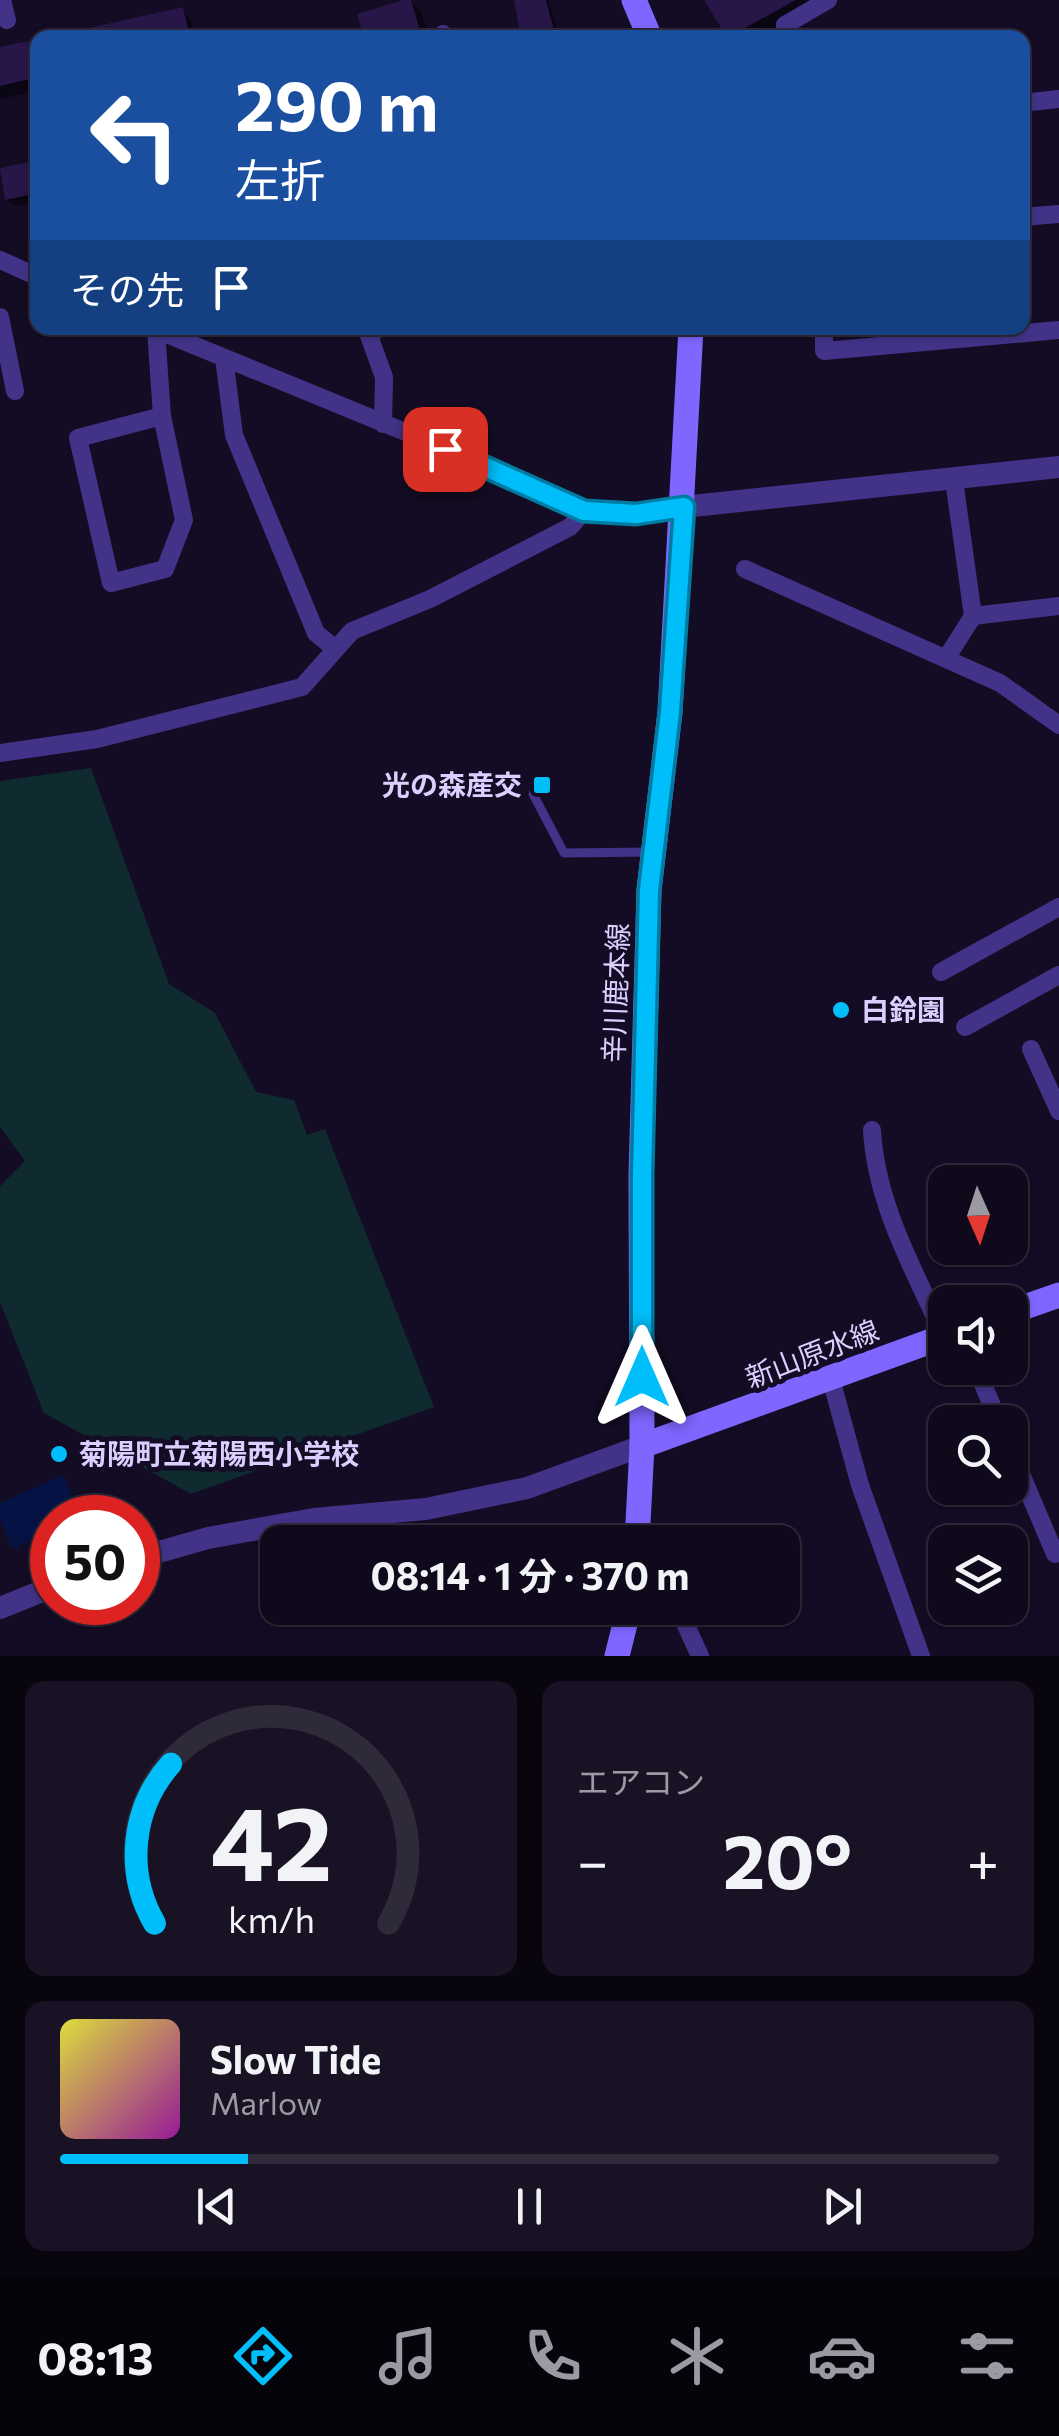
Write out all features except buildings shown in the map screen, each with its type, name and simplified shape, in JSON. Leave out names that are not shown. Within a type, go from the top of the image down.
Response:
[{"type":"main road","points":[[634,0],[647,30]]},
{"type":"main road","name":"辛川鹿本線","points":[[638,1525],[642,1446],[642,1156],[653,852],[670,712],[692,335]]},
{"type":"main road","points":[[1028,1305],[1059,1294]]},
{"type":"main road","name":"新山原水線","points":[[642,1446],[928,1343]]},
{"type":"main road","points":[[617,1656],[624,1625]]},
{"type":"street","points":[[2,0],[7,20]]},
{"type":"street","points":[[787,30],[786,25],[828,0]]},
{"type":"street","points":[[1030,101],[1059,99]]},
{"type":"street","points":[[1030,216],[1059,214]]},
{"type":"street","points":[[0,260],[30,273]]},
{"type":"street","points":[[0,316],[9,382]]},
{"type":"street","points":[[1030,333],[1059,330]]},
{"type":"street","points":[[155,335],[162,416],[184,520],[164,568],[111,583],[78,438],[162,416]]},
{"type":"street","points":[[170,335],[584,511],[636,514],[1059,468]]},
{"type":"street","points":[[369,335],[384,377],[383,424]]},
{"type":"street","points":[[824,335],[824,351],[1003,335]]},
{"type":"street","points":[[224,358],[234,434],[258,502],[316,633],[333,647]]},
{"type":"street","points":[[947,657],[973,616],[954,480]]},
{"type":"street","points":[[0,753],[97,739],[302,687],[333,647],[352,631],[430,599],[570,527],[584,511]]},
{"type":"street","points":[[745,569],[947,657],[1000,683],[1057,721]]},
{"type":"street","points":[[973,616],[1059,606]]},
{"type":"street","points":[[940,972],[1059,907]]},
{"type":"street","points":[[965,1028],[1059,975]]},
{"type":"street","points":[[1031,1050],[1059,1111]]},
{"type":"street","points":[[872,1130],[874,1158],[888,1212],[928,1299]]},
{"type":"street","points":[[831,1380],[860,1485],[921,1656]]},
{"type":"street","points":[[160,1552],[208,1538],[314,1519],[426,1509],[527,1488],[642,1446]]},
{"type":"street","points":[[1028,1491],[1057,1559]]},
{"type":"street","points":[[0,1608],[30,1596]]},
{"type":"street","points":[[686,1625],[700,1656]]},
{"type":"lane","points":[[532,794],[564,853],[653,852]]},
{"type":"green space","points":[[91,768],[169,984],[215,1013],[256,1092],[294,1100],[307,1135],[325,1129],[434,1407],[191,1494],[44,1413],[0,1302],[0,1186],[25,1161],[0,1127],[0,781]]},
{"type":"shaded area","points":[[63,1475],[72,1495],[30,1495],[30,1541],[13,1549],[0,1520],[0,1503]]},
{"type":"place","name":"光の森産交","points":[[542,785]]},
{"type":"place","name":"白鈴園","points":[[841,1010]]},
{"type":"place","name":"菊陽町立菊陽西小学校","points":[[59,1454]]},
{"type":"route","points":[[445,449],[584,511],[636,514],[684,507],[670,712],[649,890],[642,1377]]}]
